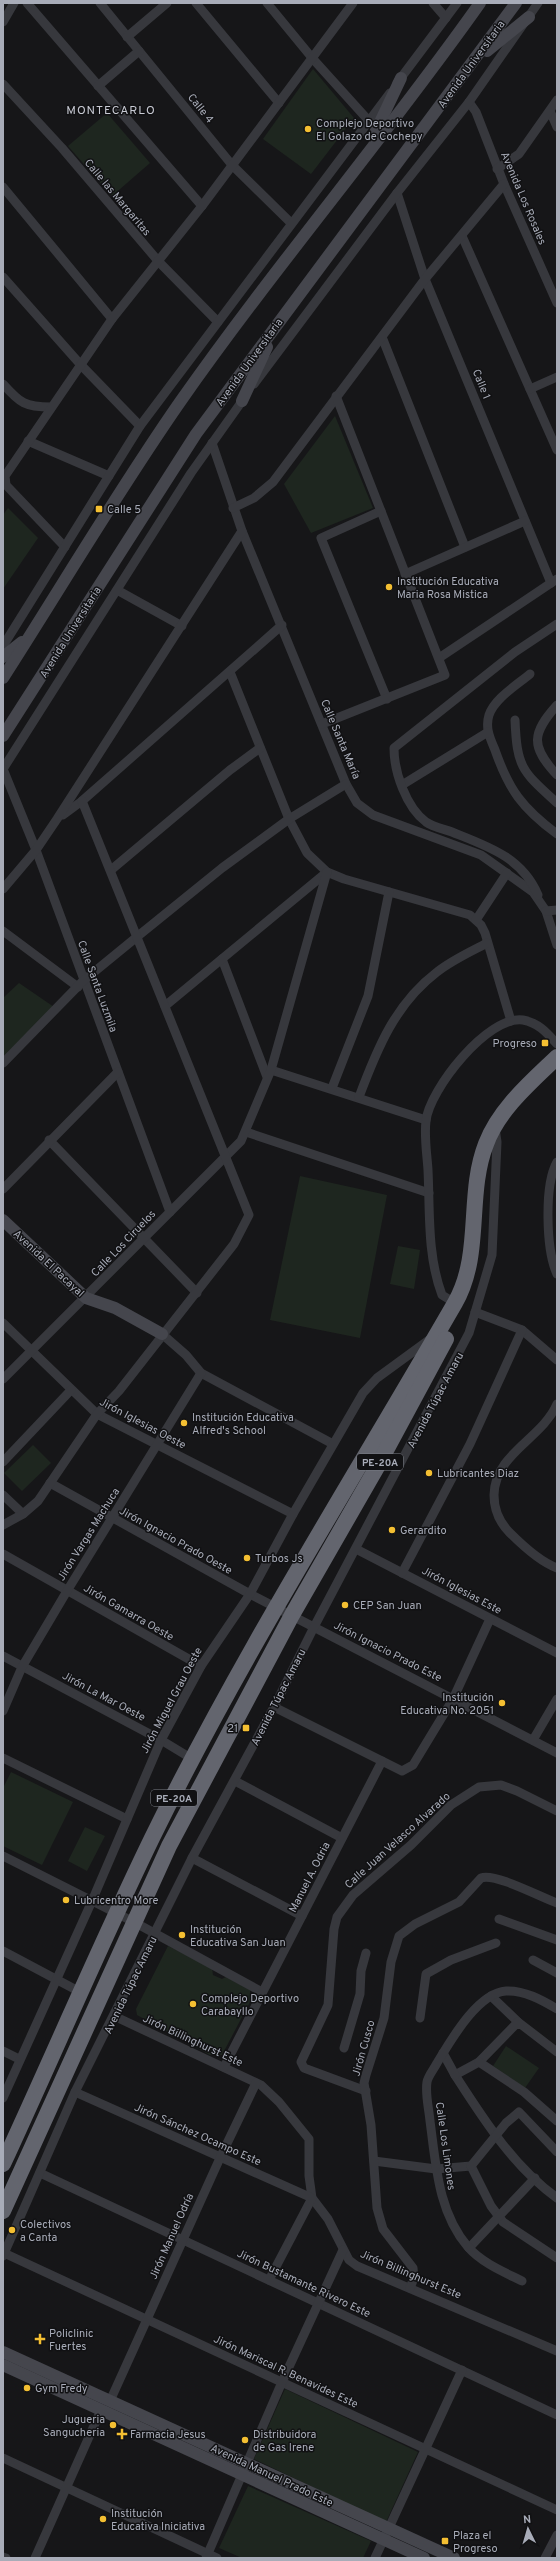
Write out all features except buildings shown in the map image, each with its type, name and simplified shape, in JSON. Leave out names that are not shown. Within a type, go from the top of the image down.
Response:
[{"type":"highway","name":"Avenida Túpac Amaru","points":[[3,2211],[173,1839],[292,1615],[377,1467],[445,1342],[455,1303],[464,1281],[471,1250],[480,1162],[495,1125],[508,1107],[557,1057]]},
{"type":"highway","name":"Avenida Túpac Amaru","points":[[3,2164],[152,1838],[277,1608],[362,1459],[437,1335],[444,1319],[455,1303]]},
{"type":"street","points":[[3,22],[14,3]]},
{"type":"street","points":[[27,3],[202,206]]},
{"type":"street","name":"Calle 4","points":[[100,3],[232,165],[291,223]]},
{"type":"street","points":[[127,37],[167,3]]},
{"type":"street","points":[[196,3],[279,103]]},
{"type":"street","points":[[267,3],[313,59],[369,121]]},
{"type":"street","points":[[433,3],[446,18]]},
{"type":"street","points":[[3,646],[140,426],[456,3]]},
{"type":"street","points":[[3,678],[180,402],[258,295],[359,166],[480,3]]},
{"type":"street","name":"Avenida Universitaria","points":[[3,736],[196,434],[516,3]]},
{"type":"street","points":[[3,769],[212,443],[397,193],[469,102],[538,3]]},
{"type":"street","points":[[65,547],[4,480],[28,441],[112,319],[202,206],[313,59],[349,4]]},
{"type":"street","points":[[473,62],[529,16]]},
{"type":"street","points":[[98,86],[139,51]]},
{"type":"street","points":[[359,166],[401,78]]},
{"type":"street","name":"Calle las Margaritas","points":[[3,84],[62,148],[158,262],[218,322]]},
{"type":"street","points":[[497,169],[519,154],[557,100]]},
{"type":"street","name":"Avenida Los Rosales","points":[[469,102],[476,112],[497,169],[557,303]]},
{"type":"street","points":[[550,111],[557,127]]},
{"type":"street","points":[[233,508],[254,498],[273,482],[336,396],[426,279],[504,184]]},
{"type":"street","points":[[3,187],[112,319]]},
{"type":"street","name":"Calle 1","points":[[397,193],[426,279],[525,521],[554,581]]},
{"type":"street","points":[[462,236],[557,450]]},
{"type":"street","points":[[3,277],[80,364],[140,426]]},
{"type":"street","points":[[242,401],[277,325]]},
{"type":"street","points":[[382,337],[465,547]]},
{"type":"street","points":[[530,389],[557,377]]},
{"type":"street","points":[[3,384],[18,401],[32,407],[51,407]]},
{"type":"street","points":[[322,724],[445,675],[336,396]]},
{"type":"street","points":[[28,441],[109,476]]},
{"type":"street","name":"Calle Santa María","points":[[212,443],[242,531],[282,625],[346,784],[357,803],[373,816],[472,851],[507,873],[540,899],[546,911],[557,945]]},
{"type":"street","points":[[381,511],[320,538],[387,698]]},
{"type":"street","points":[[406,574],[525,521]]},
{"type":"street","points":[[3,889],[36,850],[57,819],[242,531]]},
{"type":"street","points":[[439,658],[554,581]]},
{"type":"street","points":[[117,590],[182,626]]},
{"type":"street","points":[[540,899],[531,878],[494,847],[426,822],[410,803],[402,785],[394,758],[394,748],[502,662],[557,624]]},
{"type":"street","points":[[57,819],[82,801],[282,625]]},
{"type":"street","points":[[3,658],[31,634]]},
{"type":"street","points":[[230,672],[289,819],[307,852],[327,872],[389,892],[470,915],[481,925],[510,1020]]},
{"type":"street","points":[[530,674],[505,695],[490,713],[487,725],[488,732],[506,781],[523,804],[557,834]]},
{"type":"street","points":[[557,705],[541,723],[537,736],[542,756],[557,774]]},
{"type":"street","points":[[515,720],[519,761],[528,774],[557,803]]},
{"type":"street","points":[[402,785],[488,732]]},
{"type":"street","points":[[111,870],[230,770],[260,748]]},
{"type":"street","name":"Calle Santa Luzmila","points":[[3,769],[36,850],[81,984],[118,1072],[170,1212]]},
{"type":"street","points":[[3,1064],[81,984],[138,936],[222,868],[289,819],[346,784]]},
{"type":"street","points":[[3,1525],[23,1514],[38,1501],[97,1414],[119,1391],[162,1334],[197,1293],[234,1244],[249,1215],[138,936],[82,801]]},
{"type":"street","points":[[165,1006],[327,872]]},
{"type":"street","name":"Calle Los Ciruelos","points":[[3,1379],[146,1239],[170,1212],[241,1141],[269,1073],[327,872]]},
{"type":"street","points":[[476,920],[507,873]]},
{"type":"street","points":[[332,1088],[368,996],[389,892]]},
{"type":"street","points":[[546,911],[557,910]]},
{"type":"street","points":[[3,931],[81,984]]},
{"type":"street","points":[[360,1097],[384,1035],[406,1002],[437,972],[487,942]]},
{"type":"street","points":[[222,959],[269,1073],[332,1088],[426,1120]]},
{"type":"street","points":[[455,1303],[442,1295],[437,1281],[433,1260],[426,1120],[443,1083],[461,1060],[490,1030],[510,1020],[534,1023],[557,1044]]},
{"type":"street","points":[[3,1189],[118,1072]]},
{"type":"street","name":"Avenida Túpac Amaru","points":[[4,2254],[76,2092],[192,1858],[235,1781],[314,1627],[469,1333],[492,1255],[497,1142],[495,1125]]},
{"type":"street","points":[[246,1132],[429,1193]]},
{"type":"street","points":[[50,1140],[197,1293]]},
{"type":"street","points":[[557,1162],[553,1169],[548,1199],[548,1230],[557,1274]]},
{"type":"street","name":"Avenida El Pacayal","points":[[3,1220],[86,1298],[115,1308],[162,1334]]},
{"type":"street","points":[[475,1312],[522,1330],[557,1360]]},
{"type":"street","name":"Jirón Iglesias Oeste","points":[[3,1323],[97,1414],[293,1514]]},
{"type":"street","points":[[402,1572],[470,1444],[522,1330]]},
{"type":"street","points":[[162,1334],[186,1355],[201,1373],[333,1444]]},
{"type":"street","name":"Jirón Miguel Grau Oeste","points":[[3,2098],[19,2059],[57,1980],[92,1901],[161,1740],[200,1666],[250,1594],[333,1444],[370,1384],[437,1335]]},
{"type":"street","name":"Jirón Vargas Machuca","points":[[3,1711],[22,1667],[156,1444],[201,1373]]},
{"type":"street","points":[[3,1462],[71,1390]]},
{"type":"street","points":[[557,1404],[552,1415],[513,1453],[501,1470],[494,1488],[494,1507],[503,1526],[522,1545],[557,1568]]},
{"type":"street","name":"Jirón Ignacio Prado Oeste","points":[[50,1483],[112,1519],[250,1594],[292,1615]]},
{"type":"street","points":[[3,1495],[23,1514]]},
{"type":"street","name":"Jirón Iglesias Este","points":[[356,1549],[557,1653]]},
{"type":"street","name":"Jirón Gamarra Oeste","points":[[3,1554],[200,1666]]},
{"type":"street","name":"Jirón Ignacio Prado Este","points":[[292,1615],[557,1753]]},
{"type":"street","points":[[274,1707],[402,1771],[413,1765],[453,1699],[490,1619]]},
{"type":"street","name":"Jirón La Mar Oeste","points":[[3,1656],[161,1740],[194,1760]]},
{"type":"street","points":[[533,1740],[557,1699]]},
{"type":"street","points":[[3,1758],[127,1819]]},
{"type":"street","name":"Manuel A. Odria","points":[[224,2067],[382,1761]]},
{"type":"street","points":[[235,1781],[342,1838]]},
{"type":"street","name":"Calle Juan Velasco Alvarado","points":[[366,2091],[302,2066],[301,2059],[328,2005],[334,1929],[337,1917],[352,1894],[411,1845],[451,1806],[479,1787],[501,1785],[517,1791],[557,1811]]},
{"type":"street","points":[[3,1856],[118,1913],[262,1992]]},
{"type":"street","points":[[192,1858],[302,1916]]},
{"type":"street","name":"Jirón Cusco","points":[[410,2288],[414,2278],[413,2268],[383,2229],[377,2208],[374,2161],[366,2091],[366,2075],[384,2018],[391,1962],[399,1936],[415,1924],[459,1902],[481,1878],[486,1876],[497,1878],[557,1903]]},
{"type":"street","points":[[499,1919],[557,1940]]},
{"type":"street","points":[[420,2018],[426,1974],[451,1960],[496,1943]]},
{"type":"street","points":[[3,1951],[82,1993]]},
{"type":"street","points":[[344,2048],[360,1994],[361,1971],[366,1953]]},
{"type":"street","points":[[533,1960],[557,1973]]},
{"type":"street","points":[[557,2009],[531,1995],[519,1992],[506,1991],[491,1996],[518,2022],[557,2052]]},
{"type":"street","name":"Calle Los Limones","points":[[491,1996],[459,2028],[427,2082],[436,2170],[442,2199],[451,2221],[469,2248],[489,2264],[522,2281]]},
{"type":"street","name":"Jirón Billinghurst Este","points":[[114,2016],[224,2067],[256,2083],[271,2093],[309,2139],[309,2176],[312,2198],[328,2219],[349,2260],[356,2266],[557,2352]]},
{"type":"street","points":[[456,2075],[479,2062],[518,2022]]},
{"type":"street","points":[[3,2051],[19,2059]]},
{"type":"street","points":[[443,2053],[495,2136],[535,2178],[557,2198]]},
{"type":"street","points":[[479,2062],[524,2092],[557,2121]]},
{"type":"street","name":"Jirón Manuel Odría","points":[[110,2401],[220,2158],[256,2083]]},
{"type":"street","name":"Jirón Sánchez Ocampo Este","points":[[76,2092],[220,2158],[312,2198]]},
{"type":"street","points":[[374,2161],[436,2170],[471,2166],[506,2123],[519,2112],[557,2152]]},
{"type":"street","points":[[471,2166],[503,2222],[557,2258]]},
{"type":"street","name":"Jirón Bustamante Rivero Este","points":[[40,2174],[557,2415]]},
{"type":"street","points":[[469,2248],[498,2215],[535,2178]]},
{"type":"street","points":[[269,2280],[312,2198]]},
{"type":"street","points":[[207,2556],[282,2382],[320,2304],[343,2250]]},
{"type":"street","name":"Jirón Mariscal R. Benavides Este","points":[[4,2254],[557,2510]]},
{"type":"street","name":"Avenida Manuel Prado Este","points":[[3,2352],[110,2401],[384,2540],[424,2558]]},
{"type":"street","name":"Avenida Manuel Prado Este","points":[[3,2365],[101,2410],[388,2528],[454,2558]]},
{"type":"street","points":[[375,2558],[462,2370]]},
{"type":"street","points":[[36,2558],[101,2410]]},
{"type":"street","points":[[3,2458],[67,2487],[207,2556],[217,2558]]},
{"type":"street","points":[[546,2558],[557,2535]]},
{"type":"shaded area","name":"Complejo Deportivo El Golazo de Cochepy","points":[[313,69],[354,118],[311,174],[263,139]]},
{"type":"shaded area","points":[[107,113],[150,163],[112,196],[68,146]]},
{"type":"shaded area","points":[[335,416],[373,508],[311,533],[284,484]]},
{"type":"shaded area","points":[[8,508],[38,538],[3,589],[3,515]]},
{"type":"shaded area","points":[[19,983],[54,1007],[3,1057],[3,998]]},
{"type":"shaded area","points":[[300,1176],[387,1195],[360,1338],[270,1320]]},
{"type":"shaded area","points":[[398,1246],[420,1250],[414,1289],[390,1284]]},
{"type":"shaded area","points":[[33,1445],[51,1463],[22,1491],[4,1473]]},
{"type":"shaded area","points":[[11,1772],[73,1802],[42,1865],[3,1846],[3,1788]]},
{"type":"shaded area","points":[[85,1827],[105,1836],[87,1871],[68,1861]]},
{"type":"shaded area","name":"Complejo Deportivo Carabayllo","points":[[168,1946],[212,1968],[213,1975],[222,1979],[226,1977],[250,1990],[251,2000],[222,2055],[210,2055],[137,2015],[136,2009]]},
{"type":"shaded area","points":[[506,2046],[539,2068],[525,2088],[493,2066]]},
{"type":"shaded area","points":[[285,2389],[418,2452],[386,2522],[254,2459]]},
{"type":"shaded area","points":[[248,2486],[371,2541],[363,2558],[242,2558],[219,2548]]},
{"type":"place","name":"Complejo Deportivo El Golazo de Cochepy","points":[[308,129]]},
{"type":"place","name":"Calle 5","points":[[99,509]]},
{"type":"place","name":"Institución Educativa Maria Rosa Mistica","points":[[389,587]]},
{"type":"place","name":"Progreso","points":[[545,1043]]},
{"type":"place","name":"Institución Educativa Alfred's School","points":[[184,1423]]},
{"type":"place","name":"Lubricantes Diaz","points":[[429,1473]]},
{"type":"place","name":"Gerardito","points":[[392,1530]]},
{"type":"place","name":"Turbos Js","points":[[247,1558]]},
{"type":"place","name":"CEP San Juan","points":[[345,1605]]},
{"type":"place","name":"Institución Educativa No. 2051","points":[[502,1703]]},
{"type":"place","name":"21","points":[[246,1728]]},
{"type":"place","name":"Lubricentro More","points":[[66,1900]]},
{"type":"place","name":"Institución Educativa San Juan","points":[[182,1935]]},
{"type":"place","name":"Complejo Deportivo Carabayllo","points":[[193,2004]]},
{"type":"place","name":"Colectivos a Canta","points":[[12,2230]]},
{"type":"place","name":"Policlinic Fuertes","points":[[40,2339]]},
{"type":"place","name":"Gym Fredy","points":[[27,2388]]},
{"type":"place","name":"Jugueria Sangucheria","points":[[113,2425]]},
{"type":"place","name":"Farmacia Jesus","points":[[122,2434]]},
{"type":"place","name":"Distribuidora de Gas Irene","points":[[245,2440]]},
{"type":"place","name":"Institución Educativa Iniciativa","points":[[103,2519]]},
{"type":"place","name":"Plaza el Progreso","points":[[445,2541]]},
{"type":"district","name":"MONTECARLO","points":[[111,110]]}]
